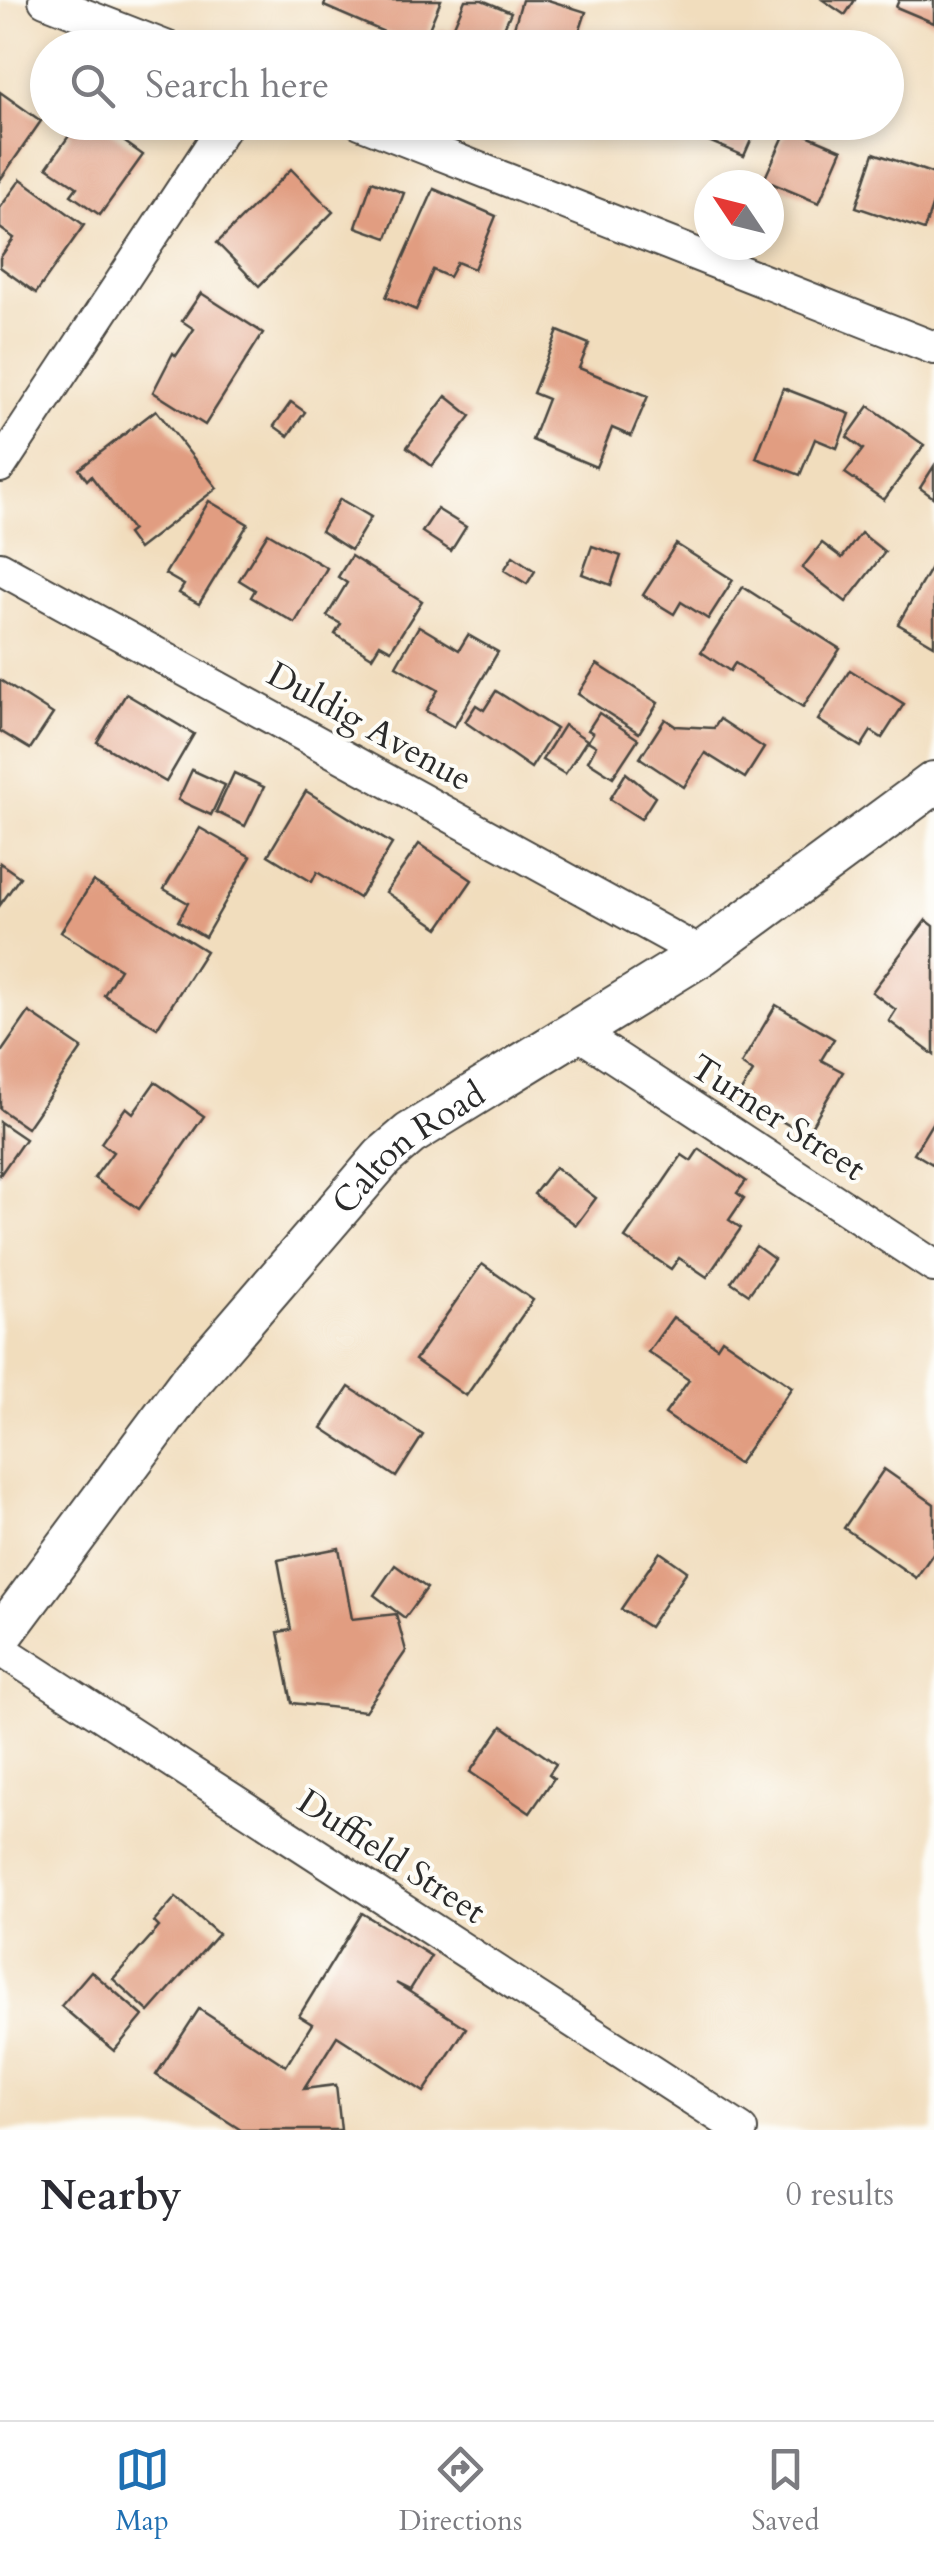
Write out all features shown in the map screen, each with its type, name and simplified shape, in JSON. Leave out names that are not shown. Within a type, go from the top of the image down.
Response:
[{"type":"main road","name":"Calton Road","points":[[0,1637],[189,1383],[383,1157],[410,1134],[578,1034],[702,954],[934,782]]},
{"type":"street","points":[[45,0],[122,30]]},
{"type":"street","points":[[0,466],[215,140]]},
{"type":"street","points":[[406,140],[934,348]]},
{"type":"street","name":"Duldig Avenue","points":[[0,568],[702,954]]},
{"type":"street","name":"Turner Street","points":[[578,1034],[934,1266]]},
{"type":"street","name":"Duffield Street","points":[[0,1649],[740,2130]]},
{"type":"building","points":[[326,0],[441,0],[428,30],[379,30],[324,6]]},
{"type":"building","points":[[465,0],[482,0],[511,12],[503,30],[452,30]]},
{"type":"building","points":[[522,0],[548,0],[586,12],[580,30],[513,30]]},
{"type":"building","points":[[823,0],[855,0],[845,15]]},
{"type":"building","points":[[899,0],[934,0],[934,23],[896,7]]},
{"type":"building","points":[[0,92],[30,113],[30,137],[0,180]]},
{"type":"building","points":[[66,140],[122,140],[143,155],[100,215],[71,195],[77,187],[47,167]]},
{"type":"building","points":[[706,140],[751,140],[744,156]]},
{"type":"building","points":[[782,140],[819,140],[842,150],[819,203],[784,188],[784,170],[769,170]]},
{"type":"building","points":[[874,153],[934,174],[934,201],[924,230],[856,207]]},
{"type":"building","points":[[291,169],[333,212],[259,286],[217,243]]},
{"type":"building","points":[[21,179],[84,225],[36,293],[0,267],[0,258],[14,238],[0,228],[0,208]]},
{"type":"building","points":[[372,181],[404,193],[387,238],[356,227]]},
{"type":"building","points":[[434,189],[496,216],[474,269],[457,262],[449,277],[433,270],[416,310],[386,297]]},
{"type":"building","points":[[201,293],[263,333],[205,425],[153,392],[173,353],[176,356],[194,329],[182,321]]},
{"type":"building","points":[[558,331],[589,344],[579,368],[648,396],[631,436],[612,428],[596,467],[532,440],[548,399],[533,393]]},
{"type":"building","points":[[783,388],[850,414],[837,448],[815,439],[800,475],[756,458]]},
{"type":"building","points":[[446,396],[471,416],[432,466],[407,447]]},
{"type":"building","points":[[291,402],[305,412],[288,436],[274,426]]},
{"type":"building","points":[[869,406],[924,445],[884,500],[845,473],[863,449],[847,437]]},
{"type":"building","points":[[156,410],[217,488],[138,549],[127,534],[132,530],[91,476],[87,480],[79,469]]},
{"type":"building","points":[[934,466],[934,498],[920,488]]},
{"type":"building","points":[[340,499],[371,517],[351,550],[321,531]]},
{"type":"building","points":[[209,501],[248,524],[199,604],[179,593],[184,585],[165,574]]},
{"type":"building","points":[[437,509],[466,527],[451,551],[422,532]]},
{"type":"building","points":[[268,533],[327,568],[295,623],[251,597],[255,590],[239,580]]},
{"type":"building","points":[[861,533],[885,552],[846,602],[802,568],[822,543],[842,558]]},
{"type":"building","points":[[676,544],[733,580],[708,619],[681,602],[674,614],[643,595]]},
{"type":"building","points":[[592,546],[621,556],[611,585],[582,574]]},
{"type":"building","points":[[351,556],[422,601],[391,650],[380,644],[372,657],[335,634],[341,624],[327,616],[347,583],[338,577]]},
{"type":"building","points":[[513,556],[535,571],[527,584],[504,570]]},
{"type":"building","points":[[934,562],[934,645],[898,624]]},
{"type":"building","points":[[743,587],[840,649],[803,707],[735,663],[730,671],[701,652]]},
{"type":"building","points":[[419,626],[459,650],[468,635],[498,652],[454,727],[426,711],[438,690],[396,666]]},
{"type":"building","points":[[597,664],[658,703],[639,733],[578,694]]},
{"type":"building","points":[[850,670],[904,704],[882,738],[871,731],[861,747],[818,720]]},
{"type":"building","points":[[0,680],[53,714],[30,749],[0,731]]},
{"type":"building","points":[[496,691],[556,729],[531,768],[465,722],[476,705],[484,710]]},
{"type":"building","points":[[126,694],[194,734],[166,782],[97,742]]},
{"type":"building","points":[[599,713],[638,739],[613,777],[588,761],[596,746],[588,741],[593,733],[588,730]]},
{"type":"building","points":[[665,719],[675,726],[714,728],[720,719],[764,748],[745,778],[705,753],[684,787],[640,758]]},
{"type":"building","points":[[564,725],[587,740],[565,774],[542,760]]},
{"type":"building","points":[[192,770],[225,785],[211,815],[178,800]]},
{"type":"building","points":[[234,773],[264,787],[245,826],[216,812]]},
{"type":"building","points":[[626,773],[655,797],[641,819],[610,799]]},
{"type":"building","points":[[306,791],[392,844],[359,898],[317,872],[312,882],[268,855]]},
{"type":"building","points":[[200,828],[251,857],[205,937],[178,921],[188,903],[164,889]]},
{"type":"building","points":[[419,844],[472,880],[439,928],[386,892]]},
{"type":"building","points":[[0,863],[20,877],[0,905]]},
{"type":"building","points":[[93,881],[206,951],[157,1028],[104,995],[120,969],[61,932]]},
{"type":"building","points":[[926,920],[934,926],[934,1055],[889,1021],[896,1010],[872,992]]},
{"type":"building","points":[[776,1005],[834,1039],[821,1060],[843,1072],[806,1135],[738,1096],[753,1072],[741,1064]]},
{"type":"building","points":[[29,1012],[82,1048],[27,1128],[0,1109],[0,1054]]},
{"type":"building","points":[[155,1082],[204,1116],[139,1209],[94,1178],[113,1152],[101,1143],[126,1107],[133,1113]]},
{"type":"building","points":[[934,1120],[934,1165],[914,1153]]},
{"type":"building","points":[[0,1122],[25,1139],[0,1175]]},
{"type":"building","points":[[699,1149],[746,1181],[737,1193],[744,1198],[729,1220],[741,1228],[707,1277],[679,1258],[671,1269],[625,1238],[682,1155],[691,1161]]},
{"type":"building","points":[[555,1167],[596,1198],[576,1225],[534,1194]]},
{"type":"building","points":[[756,1246],[774,1259],[749,1294],[731,1282]]},
{"type":"building","points":[[482,1264],[533,1300],[466,1396],[415,1360]]},
{"type":"building","points":[[673,1317],[717,1347],[722,1339],[792,1387],[738,1464],[665,1414],[689,1380],[648,1352]]},
{"type":"building","points":[[349,1387],[423,1435],[396,1477],[322,1428]]},
{"type":"building","points":[[884,1469],[934,1504],[934,1552],[916,1578],[844,1528]]},
{"type":"building","points":[[339,1548],[352,1619],[396,1614],[406,1651],[365,1711],[292,1703],[278,1632],[291,1630],[278,1560]]},
{"type":"building","points":[[660,1552],[687,1571],[649,1627],[621,1609]]},
{"type":"building","points":[[395,1565],[427,1588],[405,1618],[374,1595]]},
{"type":"building","points":[[502,1726],[556,1764],[549,1774],[554,1778],[530,1813],[470,1772]]},
{"type":"building","points":[[176,1897],[218,1934],[149,2012],[113,1979],[159,1927],[154,1922]]},
{"type":"building","points":[[362,1913],[431,1956],[410,1990],[396,1983],[466,2028],[424,2092],[337,2036],[304,2089],[336,2085],[341,2130],[241,2130],[156,2075],[199,2009],[286,2066],[312,2024],[299,2016]]},
{"type":"building","points":[[91,1971],[143,2016],[114,2051],[61,2006]]}]
